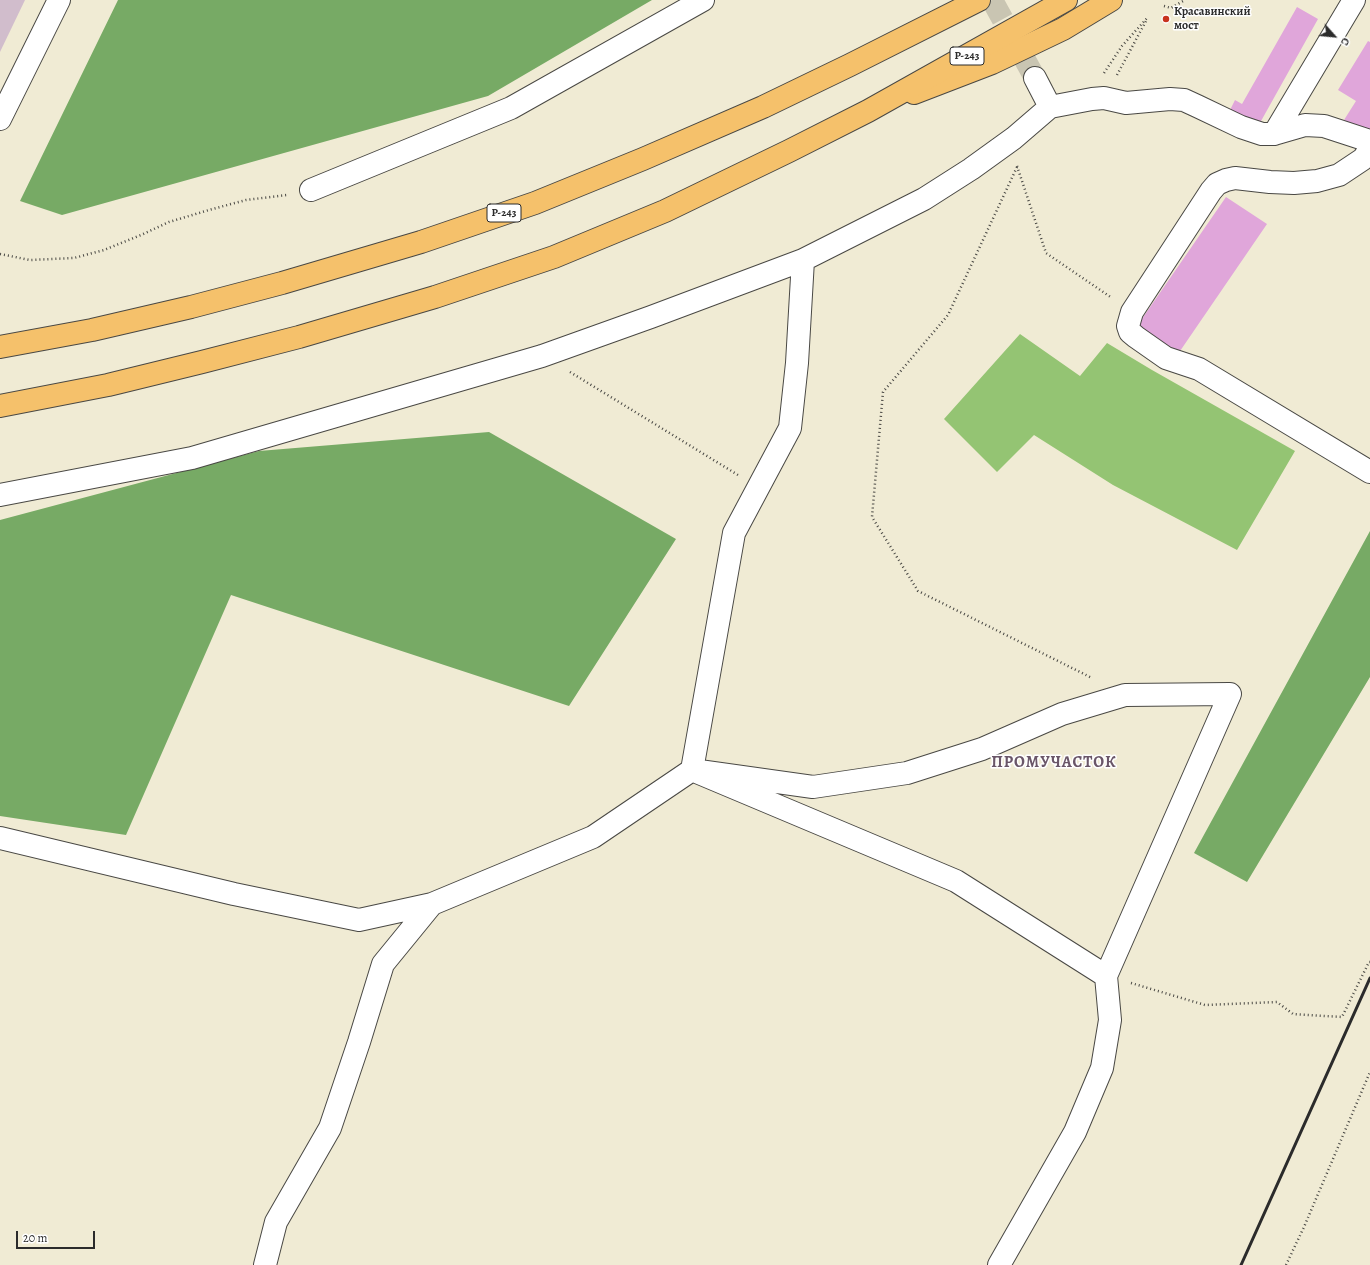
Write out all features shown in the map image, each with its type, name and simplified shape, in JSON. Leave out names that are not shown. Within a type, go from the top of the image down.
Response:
[{"type":"main road","name":"Р-243","points":[[0,347],[92,330],[282,283],[422,242],[535,203],[643,159],[763,107],[979,0]]},
{"type":"main road","name":"Р-243","points":[[0,406],[108,385],[299,337],[435,297],[554,257],[665,211],[868,111],[1066,0]]},
{"type":"main road","points":[[868,111],[992,63],[1063,29],[1111,0]]},
{"type":"street","points":[[0,119],[60,0]]},
{"type":"street","points":[[311,190],[511,108],[703,0]]},
{"type":"street","points":[[1274,134],[1354,0]]},
{"type":"street","points":[[1035,78],[1050,107]]},
{"type":"street","points":[[0,495],[192,458],[542,356],[803,260],[924,199],[971,169],[1014,138],[1050,107],[1104,98],[1126,103],[1170,98],[1184,100],[1250,131],[1262,134],[1274,134],[1305,125],[1324,126],[1370,140]]},
{"type":"street","points":[[1370,149],[1363,159],[1338,175],[1294,183],[1235,178],[1217,184],[1132,312],[1128,326],[1130,332],[1166,358],[1198,369],[1370,472]]},
{"type":"street","points":[[692,770],[734,533],[790,428],[797,363],[803,260]]},
{"type":"street","points":[[0,838],[234,894],[359,920],[432,904],[593,837],[692,770],[813,787],[907,773],[982,749],[1062,714],[1125,695],[1230,694],[1106,976],[1110,1020],[1102,1068],[1075,1132],[999,1265]]},
{"type":"street","points":[[692,770],[956,881],[1106,976]]},
{"type":"street","points":[[265,1265],[276,1222],[330,1128],[383,964],[432,904]]},
{"type":"path","points":[[1164,6],[1171,8],[1185,0]]},
{"type":"path","points":[[1103,75],[1122,46],[1148,17],[1104,98]]},
{"type":"path","points":[[1125,695],[918,591],[872,517],[883,392],[948,316],[1017,167],[1046,253],[1132,312]]},
{"type":"path","points":[[0,254],[30,260],[74,258],[112,247],[168,222],[209,210],[246,200],[311,190]]},
{"type":"path","points":[[542,356],[758,486]]},
{"type":"path","points":[[1106,976],[1205,1005],[1277,1002],[1293,1014],[1342,1018],[1370,962]]},
{"type":"path","points":[[1286,1265],[1304,1228],[1370,1072]]},
{"type":"shaded area","points":[[0,0],[25,0],[0,52]]},
{"type":"green space","points":[[118,0],[652,0],[488,96],[62,215],[20,201]]},
{"type":"green space","points":[[1020,334],[1080,376],[1107,343],[1295,451],[1237,550],[1113,485],[1034,435],[997,472],[944,419]]},
{"type":"green space","points":[[489,432],[676,539],[569,706],[231,595],[126,835],[0,816],[0,520],[259,451]]},
{"type":"green space","points":[[1370,531],[1370,677],[1247,882],[1194,853]]},
{"type":"building","points":[[1297,7],[1318,19],[1256,130],[1228,114],[1235,100],[1242,104]]},
{"type":"building","points":[[1368,41],[1370,42],[1370,136],[1344,120],[1356,101],[1338,90]]},
{"type":"building","points":[[1226,197],[1267,224],[1178,354],[1137,326]]},
{"type":"tunnel","points":[[992,0],[1035,78]]},
{"type":"railway","points":[[1241,1265],[1370,978]]},
{"type":"place","name":"Красавинский мост","points":[[1166,19]]},
{"type":"district","name":"ПРОМУЧАСТОК","points":[[1054,763]]}]
